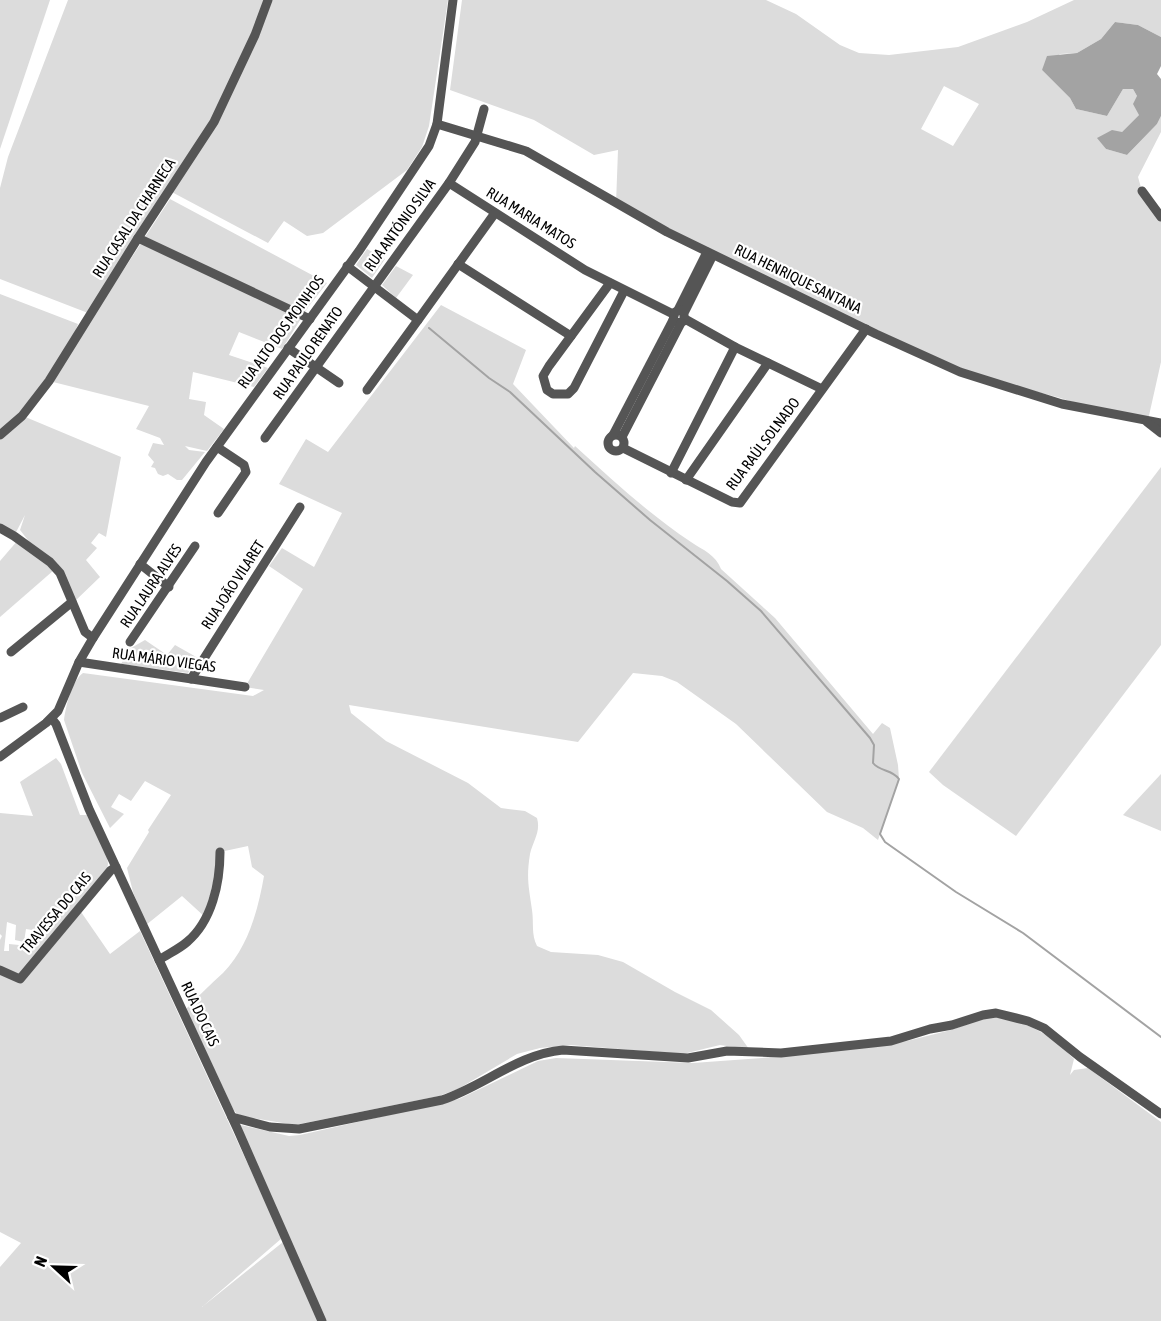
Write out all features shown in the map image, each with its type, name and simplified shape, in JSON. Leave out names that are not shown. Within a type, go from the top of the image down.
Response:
[{"type":"street","name":"RUA CASAL DA CHARNECA","points":[[0,435],[22,416],[49,381],[214,122],[255,35],[268,0]]},
{"type":"street","name":"RUA ALTO DOS MOINHOS","points":[[52,719],[93,638],[217,447],[310,319],[423,156],[437,124],[453,0]]},
{"type":"street","points":[[449,183],[475,142],[484,109]]},
{"type":"street","name":"RUA HENRIQUE SANTANA","points":[[437,124],[526,151],[638,216],[710,253],[960,372],[1036,397],[1161,423]]},
{"type":"street","name":"RUA MARIA MATOS","points":[[449,183],[610,284],[679,316],[735,347],[822,389]]},
{"type":"street","name":"RUA ANTÓNIO SILVA","points":[[375,285],[449,183]]},
{"type":"street","points":[[1142,191],[1161,217]]},
{"type":"street","points":[[367,390],[495,213]]},
{"type":"street","points":[[138,238],[310,319]]},
{"type":"street","points":[[618,436],[624,442],[623,448],[616,452],[609,449],[608,441],[618,436],[710,253]]},
{"type":"street","points":[[458,264],[571,336]]},
{"type":"street","points":[[347,266],[375,285],[418,320]]},
{"type":"street","points":[[610,284],[543,376],[547,390],[553,394],[568,394],[574,388],[624,291]]},
{"type":"street","name":"RUA PAULO RENATO","points":[[265,438],[375,285]]},
{"type":"street","name":"RUA RAÚL SOLNADO","points":[[623,448],[671,473],[740,504],[866,329]]},
{"type":"street","points":[[671,473],[735,347]]},
{"type":"street","points":[[288,348],[339,383]]},
{"type":"street","points":[[686,480],[768,363]]},
{"type":"street","points":[[1145,420],[1161,433]]},
{"type":"street","points":[[217,447],[244,465],[246,472],[218,513]]},
{"type":"street","name":"RUA JOÃO VILARET","points":[[191,678],[300,507]]},
{"type":"street","points":[[0,528],[15,536],[50,562],[60,573],[86,632],[93,638]]},
{"type":"street","name":"RUA LAURA ALVES","points":[[130,642],[195,546]]},
{"type":"street","points":[[140,564],[169,587]]},
{"type":"street","points":[[11,652],[72,602]]},
{"type":"street","name":"RUA MÁRIO VIEGAS","points":[[80,662],[245,687]]},
{"type":"street","points":[[0,718],[23,707]]},
{"type":"street","points":[[2,752],[52,719]]},
{"type":"street","name":"RUA DO CAIS","points":[[52,719],[89,809],[232,1117],[322,1321]]},
{"type":"street","points":[[159,960],[187,942],[205,917],[213,901],[219,880],[220,852]]},
{"type":"street","name":"TRAVESSA DO CAIS","points":[[0,970],[20,979],[111,870],[116,867]]},
{"type":"street","points":[[232,1117],[280,1129],[311,1128],[451,1097],[529,1058],[563,1050],[688,1058],[717,1051],[781,1053],[891,1041],[996,1013],[1028,1021],[1044,1028],[1080,1057],[1161,1114]]},
{"type":"shaded area","points":[[0,0],[50,0],[0,149]]},
{"type":"shaded area","points":[[68,0],[448,0],[429,126],[422,147],[407,170],[323,233],[307,236],[284,221],[268,243],[168,190],[88,313],[0,279],[0,188],[8,157]]},
{"type":"shaded area","points":[[462,0],[766,0],[796,14],[840,45],[859,53],[889,55],[958,47],[1027,22],[1074,0],[1161,0],[1161,37],[1138,25],[1115,22],[1101,39],[1077,53],[1060,54],[1042,70],[1070,98],[1076,109],[1107,116],[1123,89],[1133,89],[1137,96],[1139,115],[1122,132],[1098,138],[1106,149],[1127,155],[1157,124],[1161,116],[1161,132],[1138,177],[1142,191],[1161,222],[1161,362],[1148,420],[1111,414],[1057,397],[960,372],[616,204],[618,150],[594,155],[534,120],[450,90]],"holes":[[[944,86],[979,104],[953,146],[921,129]]]},
{"type":"shaded area","points":[[1115,22],[1138,25],[1161,37],[1161,66],[1157,74],[1161,79],[1161,116],[1157,124],[1127,155],[1106,149],[1097,138],[1112,130],[1122,132],[1139,115],[1133,104],[1137,96],[1133,89],[1123,89],[1107,116],[1076,109],[1070,98],[1042,70],[1047,56],[1077,53],[1101,39]]},
{"type":"shaded area","points":[[170,199],[327,283],[309,306],[282,349],[239,332],[229,355],[268,368],[254,387],[193,372],[189,399],[206,402],[204,415],[224,429],[207,451],[185,446],[189,450],[205,452],[182,480],[177,480],[168,474],[163,476],[158,474],[155,468],[151,467],[154,462],[148,455],[153,443],[164,445],[160,438],[136,429],[149,406],[49,381],[23,416],[121,457],[106,537],[99,533],[91,543],[97,548],[86,560],[100,577],[74,602],[63,573],[31,544],[20,530],[25,515],[14,536],[0,528],[0,294],[78,324],[71,343],[113,286]]},
{"type":"shaded area","points":[[367,249],[385,259],[372,278],[356,265]]},
{"type":"shaded area","points":[[396,266],[413,275],[396,298],[382,285]]},
{"type":"shaded area","points":[[441,305],[526,350],[513,384],[574,448],[575,446],[660,520],[712,556],[721,569],[775,618],[873,734],[882,723],[890,728],[899,779],[878,840],[863,828],[827,812],[736,724],[677,682],[662,676],[633,673],[578,742],[349,705],[351,713],[386,741],[468,783],[501,808],[525,811],[537,818],[538,828],[530,854],[528,877],[533,933],[537,946],[551,952],[598,955],[623,962],[711,1010],[739,1035],[749,1049],[720,1045],[683,1054],[570,1045],[540,1048],[517,1054],[458,1089],[439,1096],[295,1125],[246,1117],[237,1114],[233,1109],[186,1009],[223,973],[239,952],[251,928],[264,876],[252,867],[248,846],[220,852],[205,917],[182,896],[146,925],[133,892],[127,868],[171,795],[145,781],[131,801],[119,794],[111,807],[124,814],[110,828],[82,773],[64,720],[66,708],[72,688],[83,673],[253,696],[264,690],[245,687],[303,589],[269,566],[282,548],[314,567],[342,513],[279,484],[306,439],[328,452]]},
{"type":"shaded area","points":[[1161,467],[1161,645],[1016,836],[943,785],[929,772]]},
{"type":"shaded area","points":[[18,540],[54,570],[0,617],[0,561]]},
{"type":"shaded area","points":[[145,640],[167,655],[175,645],[198,658],[188,673],[121,664],[131,648]]},
{"type":"shaded area","points":[[56,758],[61,764],[80,815],[87,815],[103,846],[108,864],[104,875],[79,909],[110,954],[140,931],[282,1238],[202,1307],[283,1242],[318,1321],[0,1321],[0,1267],[21,1243],[0,1232],[0,940],[2,936],[0,934],[0,813],[33,816],[20,782]],"holes":[[[7,922],[16,925],[15,940],[24,942],[26,929],[32,930],[29,946],[9,944],[9,951],[4,951]]]},
{"type":"shaded area","points":[[1161,774],[1161,831],[1123,815]]},
{"type":"shaded area","points":[[995,1017],[1017,1022],[1048,1036],[1074,1059],[1070,1075],[1074,1070],[1088,1068],[1161,1122],[1161,1321],[323,1321],[246,1143],[241,1125],[289,1136],[300,1135],[459,1099],[538,1061],[556,1058],[693,1063],[762,1058],[907,1041]]},
{"type":"waterway","points":[[429,328],[489,378],[510,392],[650,520],[761,611],[870,738],[874,745],[873,763],[899,779],[880,834],[885,842],[956,892],[1023,933],[1161,1037]]}]
